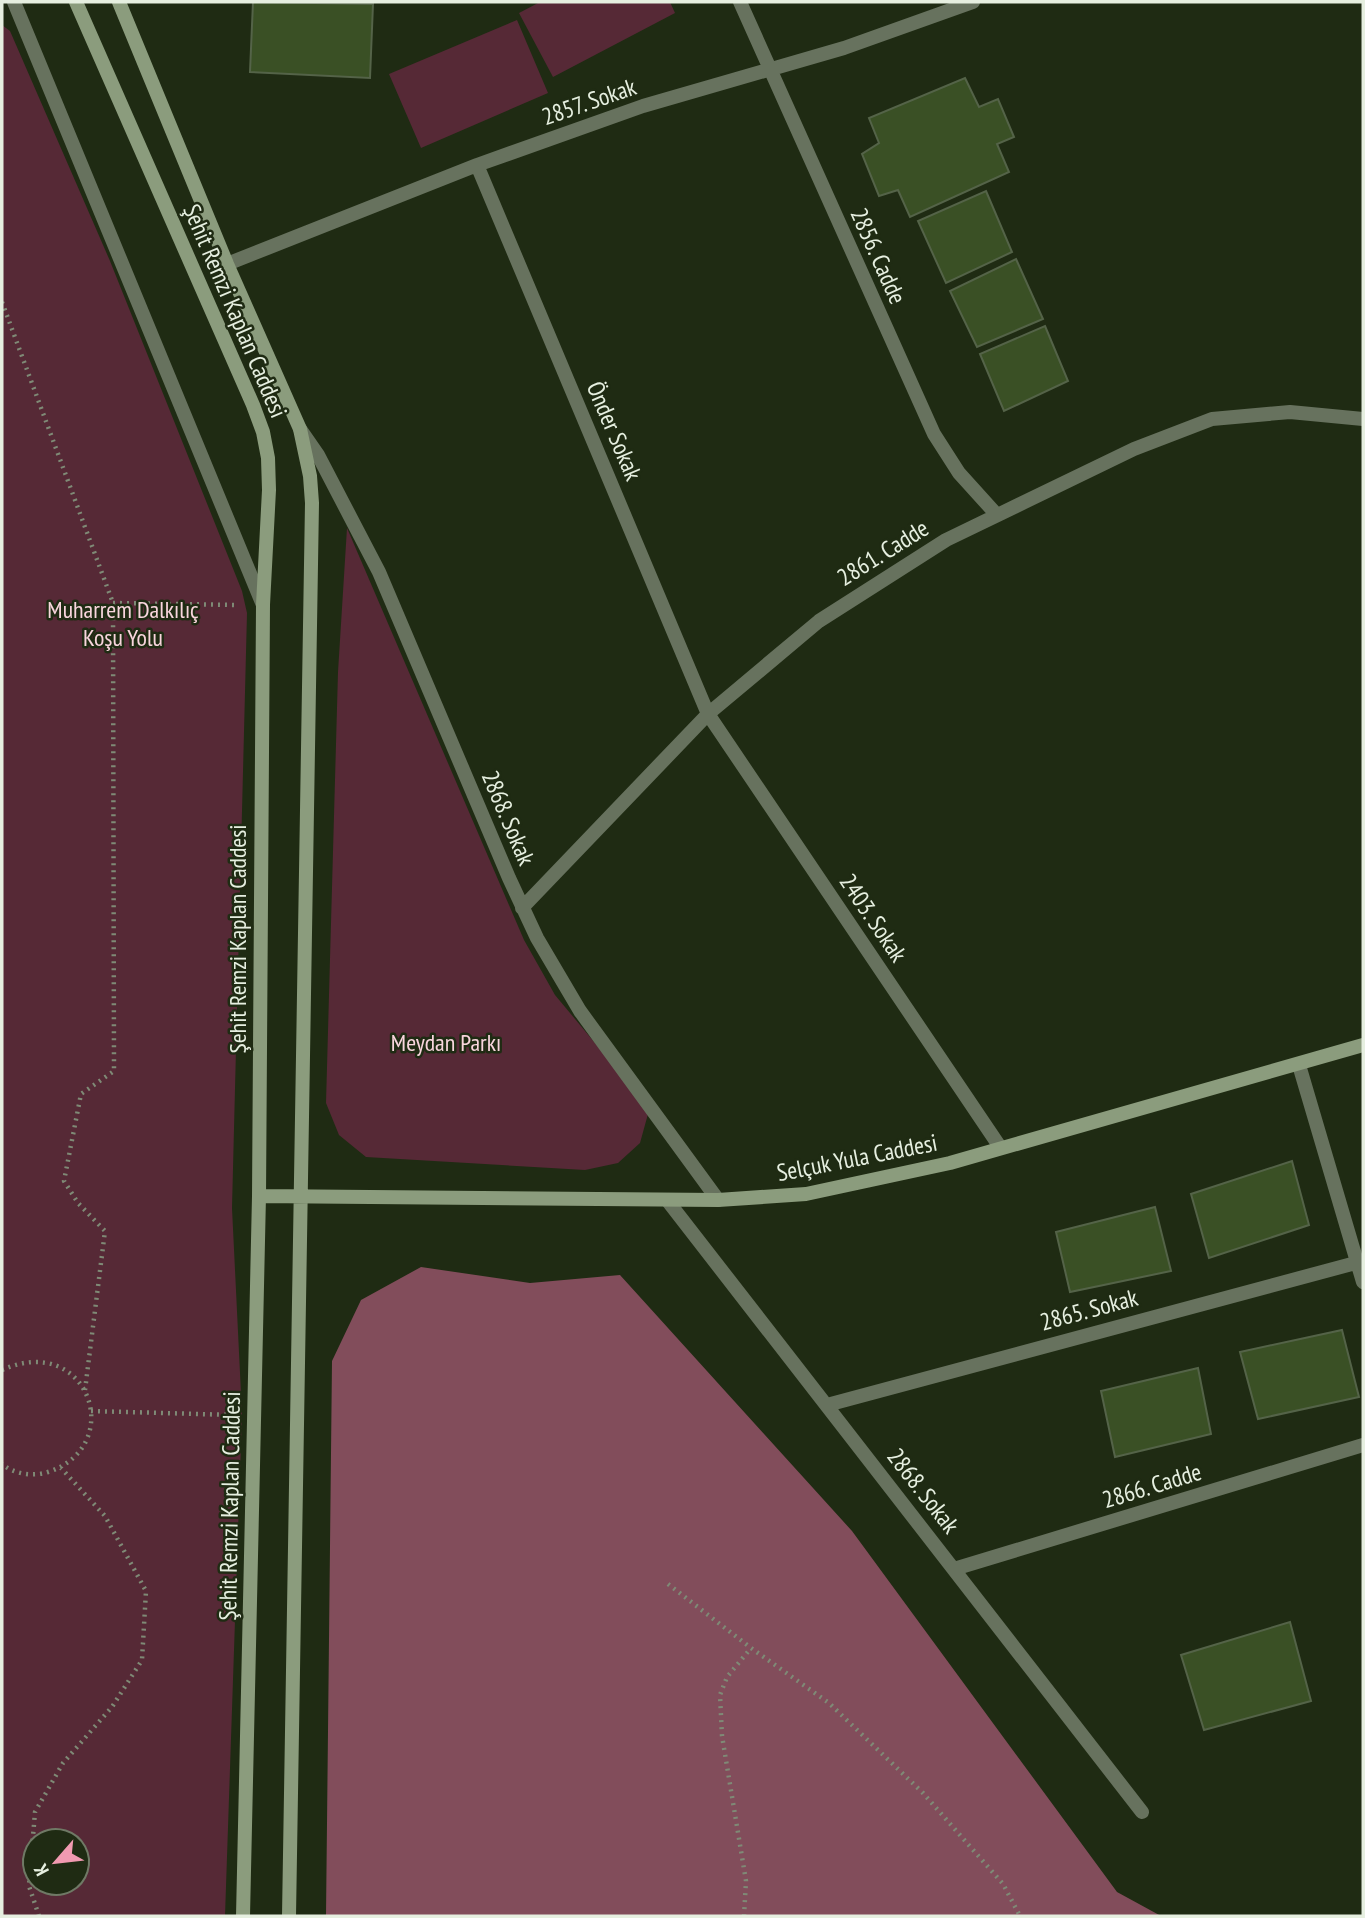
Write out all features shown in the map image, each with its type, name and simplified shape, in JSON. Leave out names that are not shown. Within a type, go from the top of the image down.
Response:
[{"type":"main road","name":"Şehit Remzi Kaplan Caddesi","points":[[76,2],[253,405],[263,432],[268,458],[263,605],[259,1196],[243,1916]]},
{"type":"main road","name":"Şehit Remzi Kaplan Caddesi","points":[[120,2],[227,264],[300,429],[310,476],[312,503],[289,1916]]},
{"type":"main road","name":"Selçuk Yula Caddesi","points":[[259,1196],[667,1200],[780,1197],[846,1187],[950,1163],[1363,1045]]},
{"type":"street","points":[[14,2],[263,605]]},
{"type":"street","name":"2856. Cadde","points":[[740,2],[934,434],[959,473],[997,515]]},
{"type":"street","name":"2857. Sokak","points":[[227,264],[477,164],[643,106],[844,48],[973,2]]},
{"type":"street","name":"Önder Sokak","points":[[477,164],[708,715]]},
{"type":"street","name":"2861. Cadde","points":[[522,908],[708,715],[819,621],[946,540],[1135,449],[1212,419],[1290,412],[1363,419]]},
{"type":"street","name":"2868. Sokak","points":[[300,429],[317,455],[379,572],[522,908],[555,971],[580,1011],[718,1200]]},
{"type":"street","name":"2403. Sokak","points":[[708,715],[1000,1147]]},
{"type":"street","points":[[1299,1065],[1361,1261],[1363,1282]]},
{"type":"street","name":"2868. Sokak","points":[[667,1200],[1142,1812]]},
{"type":"street","name":"2865. Sokak","points":[[827,1405],[1361,1261]]},
{"type":"street","name":"2866. Cadde","points":[[954,1569],[1363,1445]]},
{"type":"path","points":[[2,302],[113,603],[114,1071],[81,1094],[64,1181],[78,1203],[105,1231],[85,1390]]},
{"type":"path","points":[[113,603],[263,605]]},
{"type":"path","points":[[2,1370],[19,1362],[38,1360],[57,1365],[73,1375],[85,1390],[91,1411],[85,1444],[75,1458],[61,1468],[43,1474],[24,1474],[2,1464]]},
{"type":"path","points":[[91,1411],[254,1415]]},
{"type":"path","points":[[40,1916],[29,1886],[35,1812],[63,1763],[112,1707],[142,1660],[146,1591],[105,1517],[61,1468]]},
{"type":"path","points":[[668,1584],[751,1648],[829,1703],[923,1793],[1003,1884],[1020,1916]]},
{"type":"path","points":[[744,1916],[746,1881],[722,1736],[720,1695],[727,1677],[751,1648]]},
{"type":"green space","points":[[540,2],[670,2],[675,13],[553,77],[519,13]]},
{"type":"green space","points":[[517,20],[548,93],[421,148],[389,74]]},
{"type":"green space","name":"Muharrem Dalkılıç Koşu Yolu","points":[[2,25],[10,31],[110,261],[242,591],[247,613],[232,1208],[242,1414],[225,1916],[2,1916]]},
{"type":"green space","name":"Meydan Parkı","points":[[347,528],[524,940],[555,995],[635,1091],[648,1114],[640,1143],[618,1163],[585,1170],[366,1157],[339,1135],[326,1103],[338,672]]},
{"type":"shaded area","points":[[421,1267],[530,1283],[620,1275],[852,1531],[1117,1892],[1161,1916],[326,1916],[332,1361],[361,1300]]},
{"type":"building","points":[[253,2],[373,4],[370,78],[250,72]]},
{"type":"building","points":[[965,78],[979,107],[998,99],[1014,137],[997,144],[1009,172],[910,217],[898,190],[879,196],[862,154],[879,143],[869,118]]},
{"type":"building","points":[[986,191],[1012,252],[946,283],[918,221]]},
{"type":"building","points":[[1016,259],[1043,319],[977,347],[950,291]]},
{"type":"building","points":[[1045,326],[1068,381],[1004,411],[980,354]]},
{"type":"building","points":[[1292,1161],[1309,1225],[1209,1258],[1191,1194]]},
{"type":"building","points":[[1155,1207],[1171,1271],[1070,1292],[1056,1232]]},
{"type":"building","points":[[1342,1330],[1359,1397],[1258,1419],[1240,1352]]},
{"type":"building","points":[[1198,1368],[1211,1434],[1115,1457],[1101,1391]]},
{"type":"building","points":[[1290,1622],[1311,1701],[1204,1730],[1181,1655]]}]
